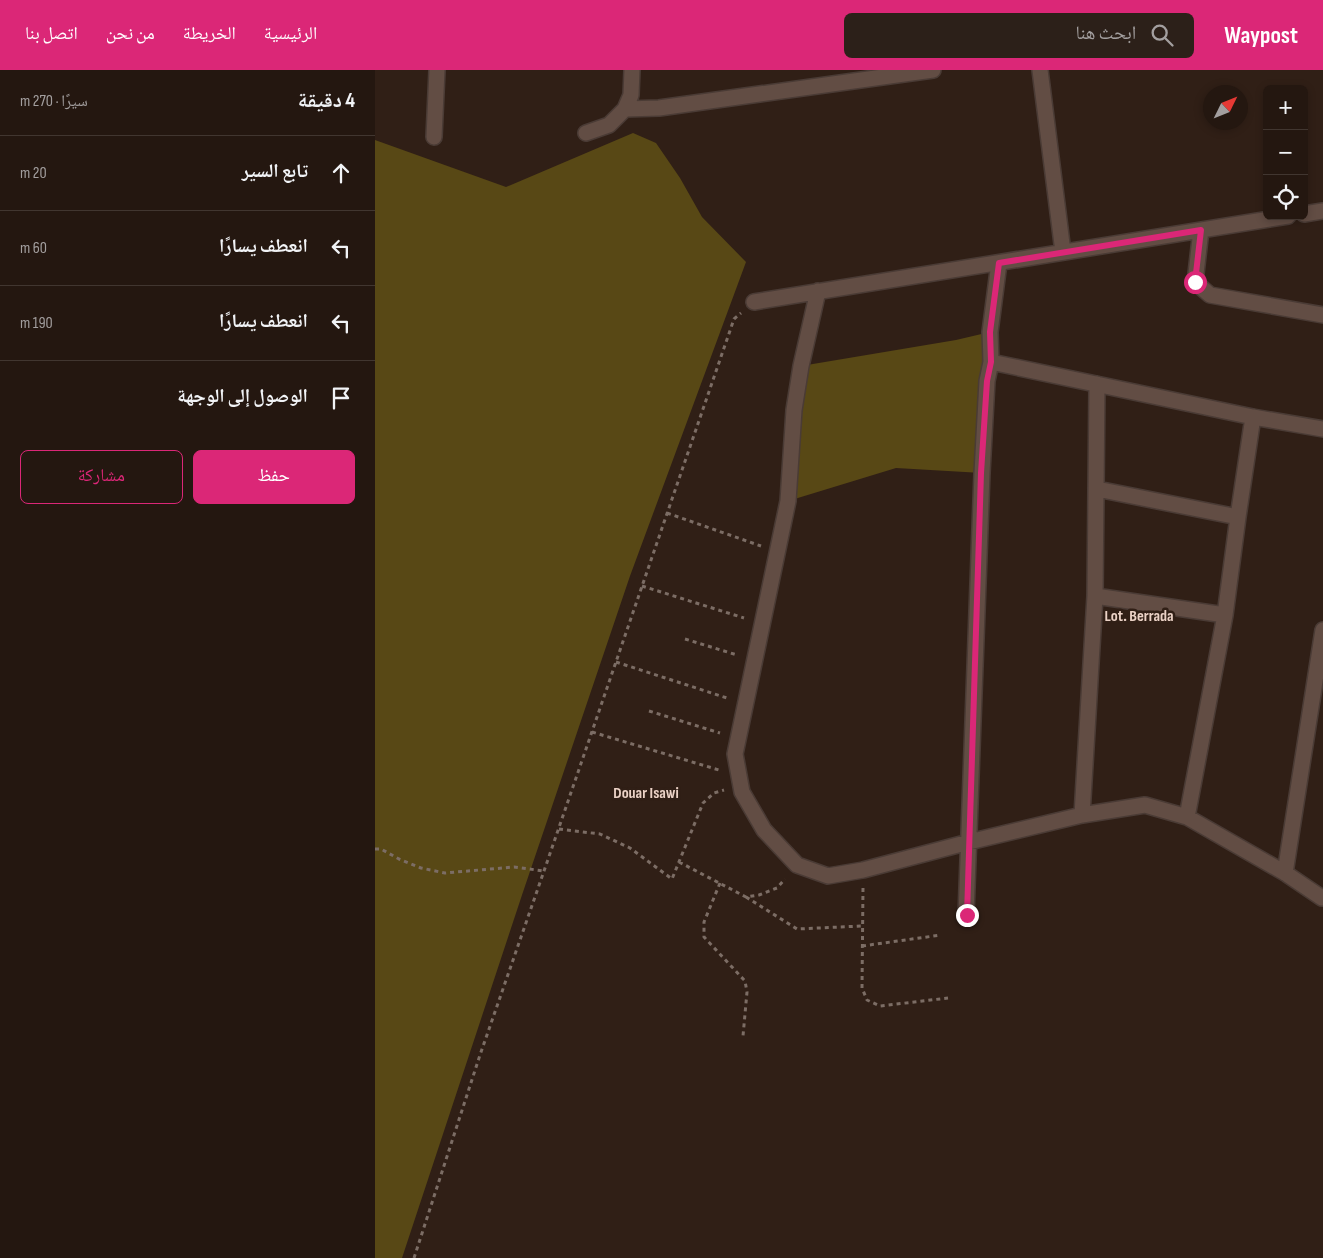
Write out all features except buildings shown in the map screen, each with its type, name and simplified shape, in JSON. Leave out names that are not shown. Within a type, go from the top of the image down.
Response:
[{"type":"street","points":[[434,137],[437,70]]},
{"type":"street","points":[[586,133],[609,125],[625,109],[631,95],[632,70]]},
{"type":"street","points":[[625,109],[659,108],[933,70]]},
{"type":"street","points":[[1040,70],[1063,252]]},
{"type":"street","points":[[1308,213],[1323,211]]},
{"type":"street","points":[[754,302],[1263,220]]},
{"type":"street","points":[[1201,230],[1195,282],[1210,295],[1323,315]]},
{"type":"street","points":[[967,915],[981,473],[987,381],[991,362],[990,332],[999,263]]},
{"type":"street","points":[[818,291],[799,375],[794,410],[788,500],[735,754],[742,792],[764,830],[797,865],[828,876],[863,870],[1082,815],[1145,806],[1187,817],[1285,873],[1322,898]]},
{"type":"street","points":[[991,362],[1323,430]]},
{"type":"street","points":[[1082,815],[1095,596],[1097,384]]},
{"type":"street","points":[[1187,817],[1225,615],[1253,417]]},
{"type":"street","points":[[1097,489],[1238,517]]},
{"type":"street","points":[[1095,596],[1225,615]]},
{"type":"street","points":[[1285,873],[1323,630]]},
{"type":"path","points":[[414,1258],[480,1054],[734,319]]},
{"type":"path","points":[[667,513],[778,552]]},
{"type":"path","points":[[642,586],[763,623]]},
{"type":"path","points":[[685,639],[755,661]]},
{"type":"path","points":[[616,662],[746,704]]},
{"type":"path","points":[[649,711],[738,739]]},
{"type":"path","points":[[592,732],[740,780]]},
{"type":"path","points":[[559,829],[600,834],[630,848],[673,879],[703,803],[714,793],[740,780]]},
{"type":"path","points":[[375,849],[381,848],[399,859],[421,868],[445,873],[514,867],[544,872]]},
{"type":"path","points":[[679,862],[746,896],[797,929],[863,926]]},
{"type":"path","points":[[746,896],[759,895],[777,888],[797,865]]},
{"type":"path","points":[[863,870],[862,988],[867,1000],[880,1006],[948,998]]},
{"type":"path","points":[[720,883],[704,922],[704,937],[745,981],[747,992],[743,1036]]},
{"type":"path","points":[[862,946],[941,935]]},
{"type":"shaded area","points":[[633,133],[656,143],[680,178],[702,217],[746,262],[630,576],[402,1258],[375,1258],[375,140],[506,187]]},
{"type":"shaded area","points":[[990,332],[982,473],[896,468],[788,501],[801,366],[956,340]]},
{"type":"district","name":"Lot. Berrada","points":[[1139,616]]},
{"type":"district","name":"Douar Isawi","points":[[646,793]]},
{"type":"route","points":[[967,915],[981,473],[987,381],[991,362],[990,332],[999,263],[1201,230],[1195,282]]}]
